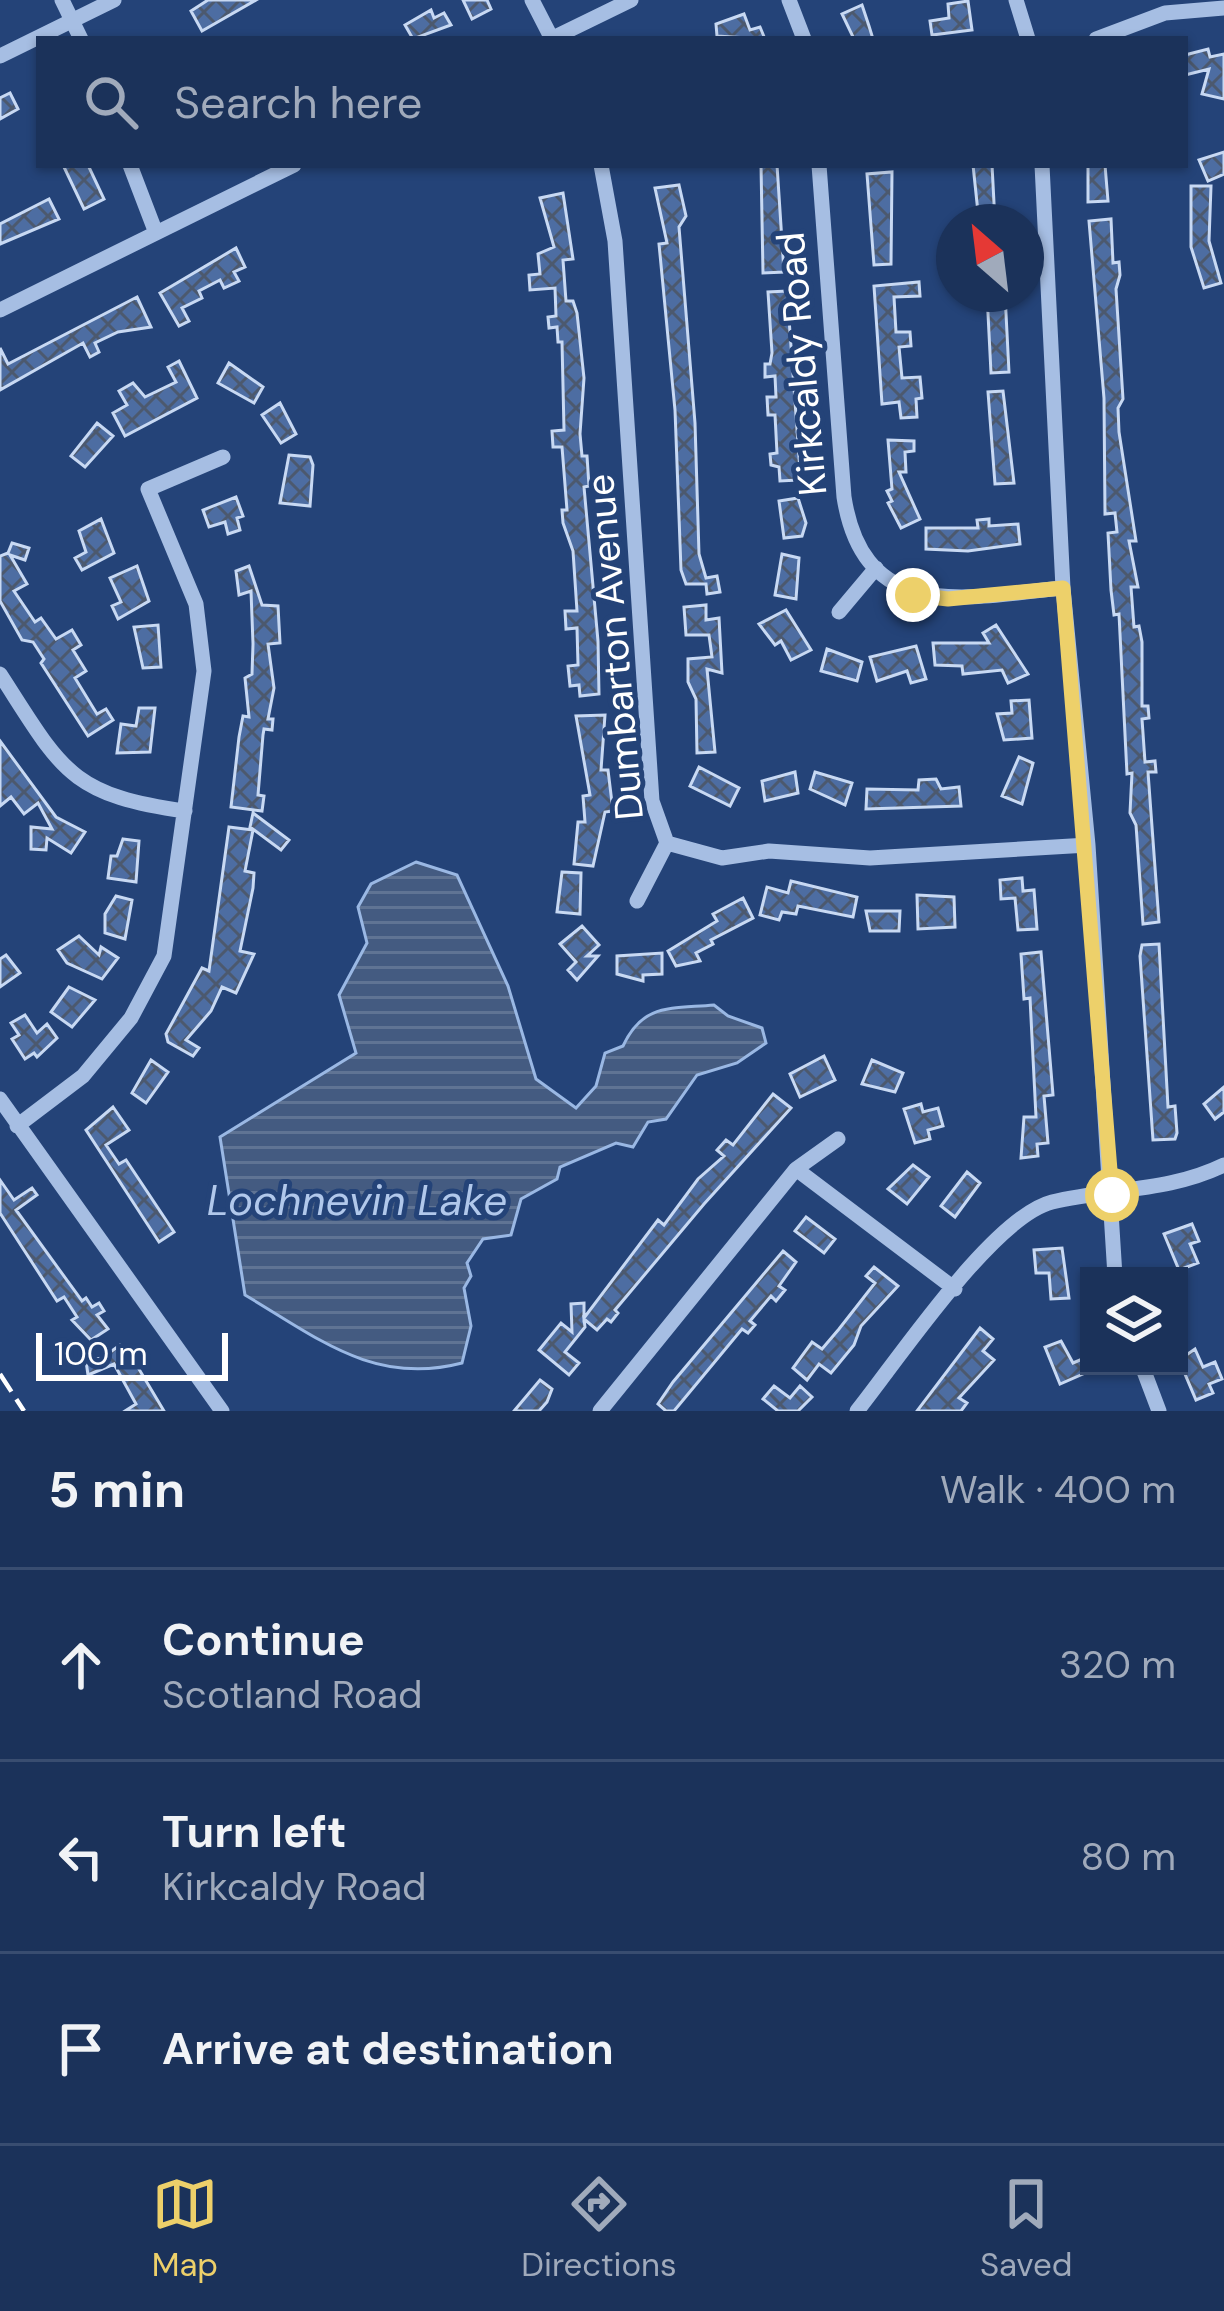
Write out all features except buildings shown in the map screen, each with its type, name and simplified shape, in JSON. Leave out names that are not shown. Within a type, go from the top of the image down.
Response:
[{"type":"street","points":[[62,0],[80,36]]},
{"type":"street","points":[[41,36],[114,0]]},
{"type":"street","points":[[532,0],[550,36]]},
{"type":"street","points":[[558,36],[631,0]]},
{"type":"street","points":[[789,0],[803,36]]},
{"type":"street","points":[[1016,0],[1027,36]]},
{"type":"street","points":[[1104,36],[1165,14],[1224,8]]},
{"type":"street","points":[[0,56],[36,38]]},
{"type":"street","points":[[131,168],[156,233]]},
{"type":"street","points":[[0,310],[288,168]]},
{"type":"street","name":"Dumbarton Avenue","points":[[602,168],[615,241],[652,801],[667,844],[722,859],[769,850],[871,858],[1088,845]]},
{"type":"street","name":"Kirkcaldy Road","points":[[819,168],[844,497],[848,518],[876,568]]},
{"type":"street","points":[[1042,168],[1063,588],[1088,845],[1115,1267]]},
{"type":"street","points":[[17,1126],[82,1076],[131,1018],[164,956],[204,671],[196,604],[148,490],[223,457]]},
{"type":"street","points":[[839,612],[876,568],[913,595],[948,599],[1063,588]]},
{"type":"street","points":[[0,674],[50,751],[90,789],[131,804],[185,811]]},
{"type":"street","points":[[637,901],[667,844]]},
{"type":"street","points":[[0,1099],[222,1411]]},
{"type":"street","points":[[600,1411],[796,1169],[838,1139]]},
{"type":"street","points":[[857,1411],[1002,1230],[1048,1203],[1193,1180],[1224,1166]]},
{"type":"street","points":[[796,1169],[955,1289]]},
{"type":"street","points":[[1145,1375],[1159,1411]]},
{"type":"water","name":"Lochnevin Lake","points":[[416,862],[457,875],[508,986],[536,1079],[576,1108],[596,1086],[605,1053],[623,1046],[639,1022],[660,1011],[714,1005],[728,1016],[762,1028],[766,1043],[737,1063],[697,1075],[666,1119],[648,1122],[633,1147],[616,1143],[560,1167],[557,1179],[521,1199],[511,1235],[483,1239],[467,1263],[471,1276],[464,1288],[471,1326],[462,1363],[401,1368],[348,1354],[245,1295],[220,1137],[356,1053],[339,995],[367,943],[358,907],[371,884]]},
{"type":"railway","points":[[0,1374],[24,1411]]},
{"type":"route","points":[[913,595],[948,599],[1063,588],[1088,845],[1112,1195]]}]
